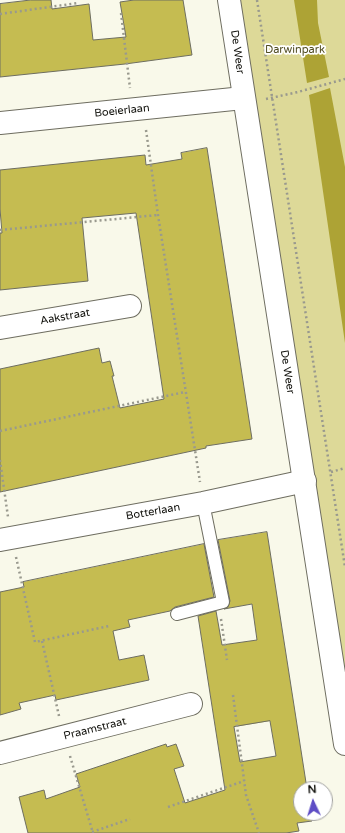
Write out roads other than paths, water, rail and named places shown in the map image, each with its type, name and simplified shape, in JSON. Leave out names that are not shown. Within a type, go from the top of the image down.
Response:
[{"type":"street","name":"De Weer","points":[[229,0],[345,744]]},
{"type":"street","name":"Boeierlaan","points":[[0,123],[244,98]]},
{"type":"street","name":"Aakstraat","points":[[0,328],[130,306]]},
{"type":"street","name":"Botterlaan","points":[[6,539],[203,503],[305,480]]},
{"type":"street","name":"Praamstraat","points":[[0,753],[190,704]]},
{"type":"lane","points":[[177,614],[223,602],[203,503]]},
{"type":"park label","name":"Darwinpark","points":[[295,50]]}]
